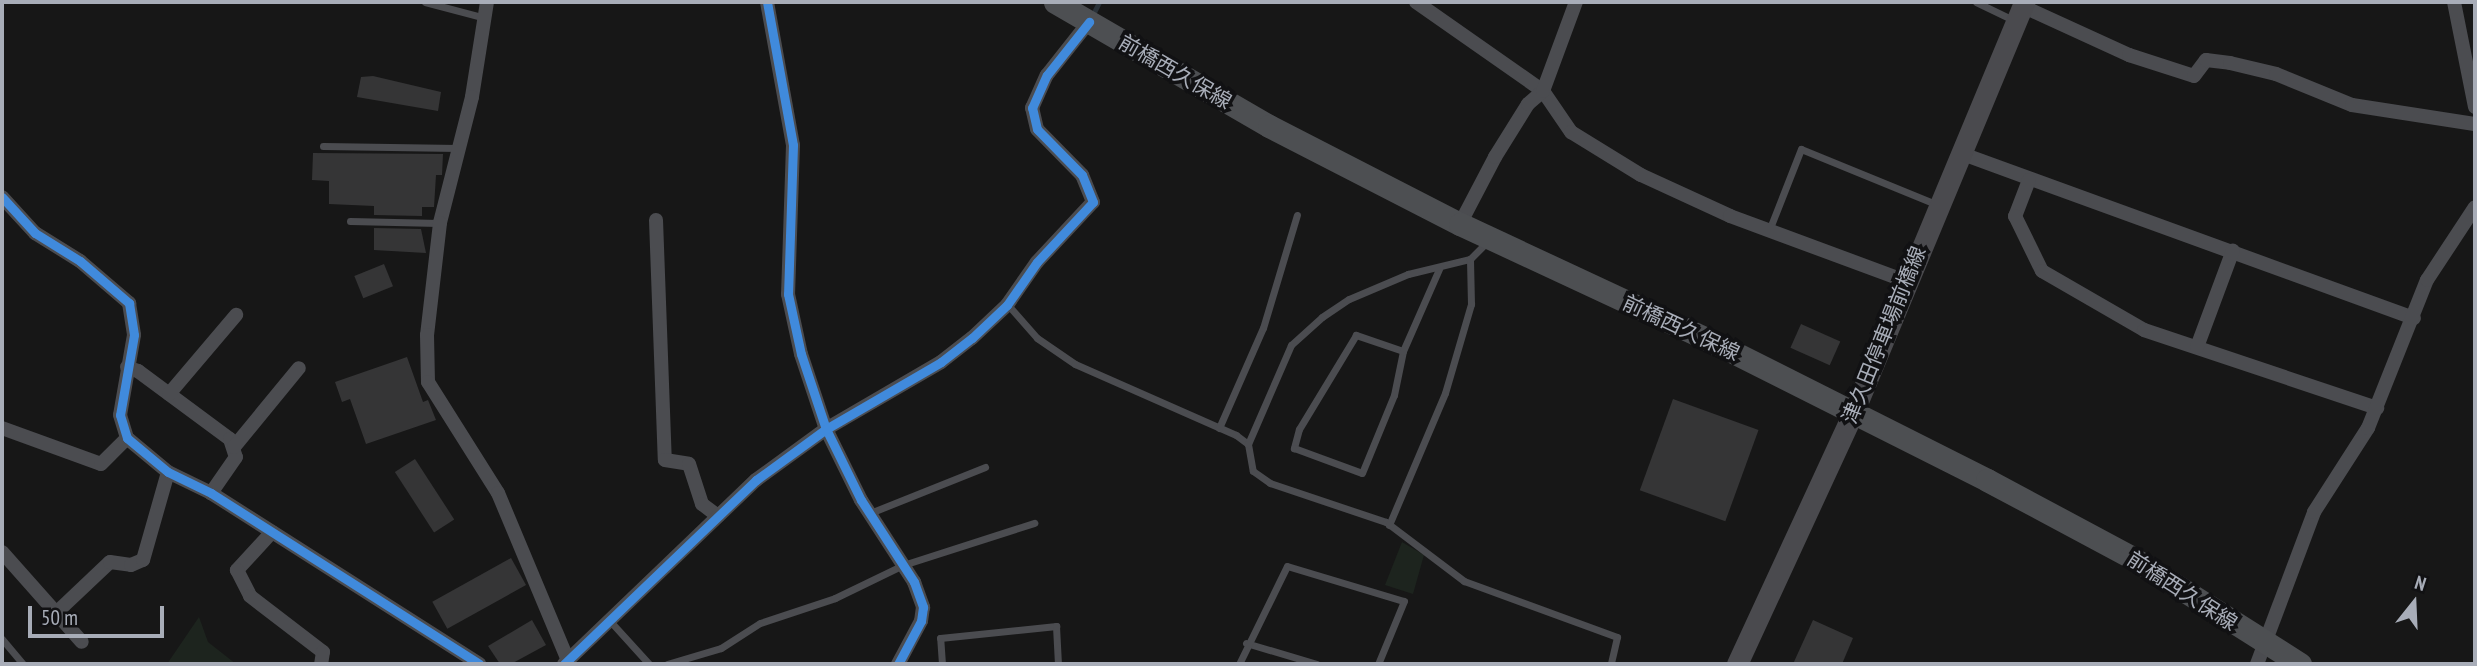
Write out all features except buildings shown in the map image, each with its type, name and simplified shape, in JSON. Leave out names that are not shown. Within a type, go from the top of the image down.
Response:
[{"type":"main road","name":"前橋西久保線","points":[[1055,2],[1269,126],[1490,239],[1854,411],[2131,557],[2261,655],[2301,664]]},
{"type":"main road","name":"津久田停車場前橋線","points":[[1739,664],[1854,411],[2020,9]]},
{"type":"street","points":[[487,2],[459,148],[440,223],[427,335],[428,382],[498,493],[566,662],[756,480],[826,429],[941,362],[1007,305],[1037,262],[1093,202],[1082,174],[1037,129],[1032,108],[1047,75],[1089,22]]},
{"type":"street","points":[[767,2],[793,145],[788,295],[801,354],[826,429],[869,513],[903,565],[923,607],[921,621],[898,664]]},
{"type":"street","points":[[1416,2],[1543,91],[1571,132],[1640,175],[1730,216],[1770,228],[1906,281]]},
{"type":"street","points":[[1460,224],[1501,146],[1528,104],[1543,91],[1576,2]]},
{"type":"street","points":[[2454,2],[2475,107]]},
{"type":"street","points":[[2020,9],[2129,55],[2194,76],[2206,60],[2230,63],[2276,74],[2352,105],[2475,124]]},
{"type":"street","points":[[1960,153],[2414,318]]},
{"type":"street","points":[[2029,180],[2015,216],[2042,271],[2144,330],[2377,408]]},
{"type":"street","points":[[2,197],[35,233],[124,296],[135,321],[120,415],[127,438],[168,472],[211,493],[479,664]]},
{"type":"street","points":[[2261,655],[2314,512],[2377,408],[2427,280],[2475,207]]},
{"type":"street","points":[[656,220],[665,460],[689,464],[702,503],[718,516]]},
{"type":"street","points":[[2197,346],[2233,250]]},
{"type":"street","points":[[169,394],[236,315]]},
{"type":"street","points":[[127,368],[169,394],[230,439],[236,457],[211,493]]},
{"type":"street","points":[[234,447],[299,368]]},
{"type":"street","points":[[2,428],[101,464],[127,438]]},
{"type":"street","points":[[56,613],[110,562],[131,565],[143,559],[162,482],[168,472]]},
{"type":"street","points":[[272,532],[237,570],[250,596],[323,652],[321,664]]},
{"type":"street","points":[[2,552],[82,642]]},
{"type":"lane","points":[[425,2],[485,19]]},
{"type":"lane","points":[[1976,2],[2020,9]]},
{"type":"lane","points":[[323,146],[459,148]]},
{"type":"lane","points":[[1770,228],[1801,149],[1938,205]]},
{"type":"lane","points":[[1219,428],[1263,328],[1297,215]]},
{"type":"lane","points":[[350,221],[440,223]]},
{"type":"lane","points":[[1490,239],[1471,259],[1439,269],[1408,274],[1349,299],[1312,326],[1292,345],[1248,444],[1253,471],[1270,483],[1389,524],[1464,581],[1617,637],[1611,664]]},
{"type":"lane","points":[[1389,524],[1445,393],[1471,304],[1471,259]]},
{"type":"lane","points":[[1403,351],[1356,335],[1299,429],[1294,449],[1362,473],[1394,395],[1403,351],[1439,269]]},
{"type":"lane","points":[[1007,305],[1037,338],[1075,364],[1219,428],[1248,444]]},
{"type":"lane","points":[[869,513],[985,467]]},
{"type":"lane","points":[[667,664],[722,648],[760,623],[835,598],[903,565],[1034,523]]},
{"type":"lane","points":[[1239,664],[1246,643],[1287,566],[1404,601],[1378,664]]},
{"type":"lane","points":[[609,620],[649,664]]},
{"type":"lane","points":[[942,664],[940,638],[1056,626],[1058,664]]},
{"type":"lane","points":[[2,639],[23,664]]},
{"type":"lane","points":[[1246,643],[1317,664]]},
{"type":"shaded area","points":[[1402,542],[1424,555],[1413,594],[1385,585]]},
{"type":"shaded area","points":[[199,617],[208,642],[236,664],[167,664]]},
{"type":"waterway","points":[[1091,18],[1099,2]]},
{"type":"cycle path","points":[[767,2],[793,145],[788,294],[801,354],[826,429],[861,500],[914,582],[923,607],[921,621],[898,664]]},
{"type":"cycle path","points":[[564,664],[756,480],[826,429],[941,362],[972,338],[1007,305],[1037,262],[1093,202],[1082,175],[1037,129],[1032,108],[1047,75],[1089,22]]},
{"type":"cycle path","points":[[2,197],[35,233],[80,261],[129,303],[134,335],[120,415],[127,438],[168,472],[211,493],[479,664]]}]
